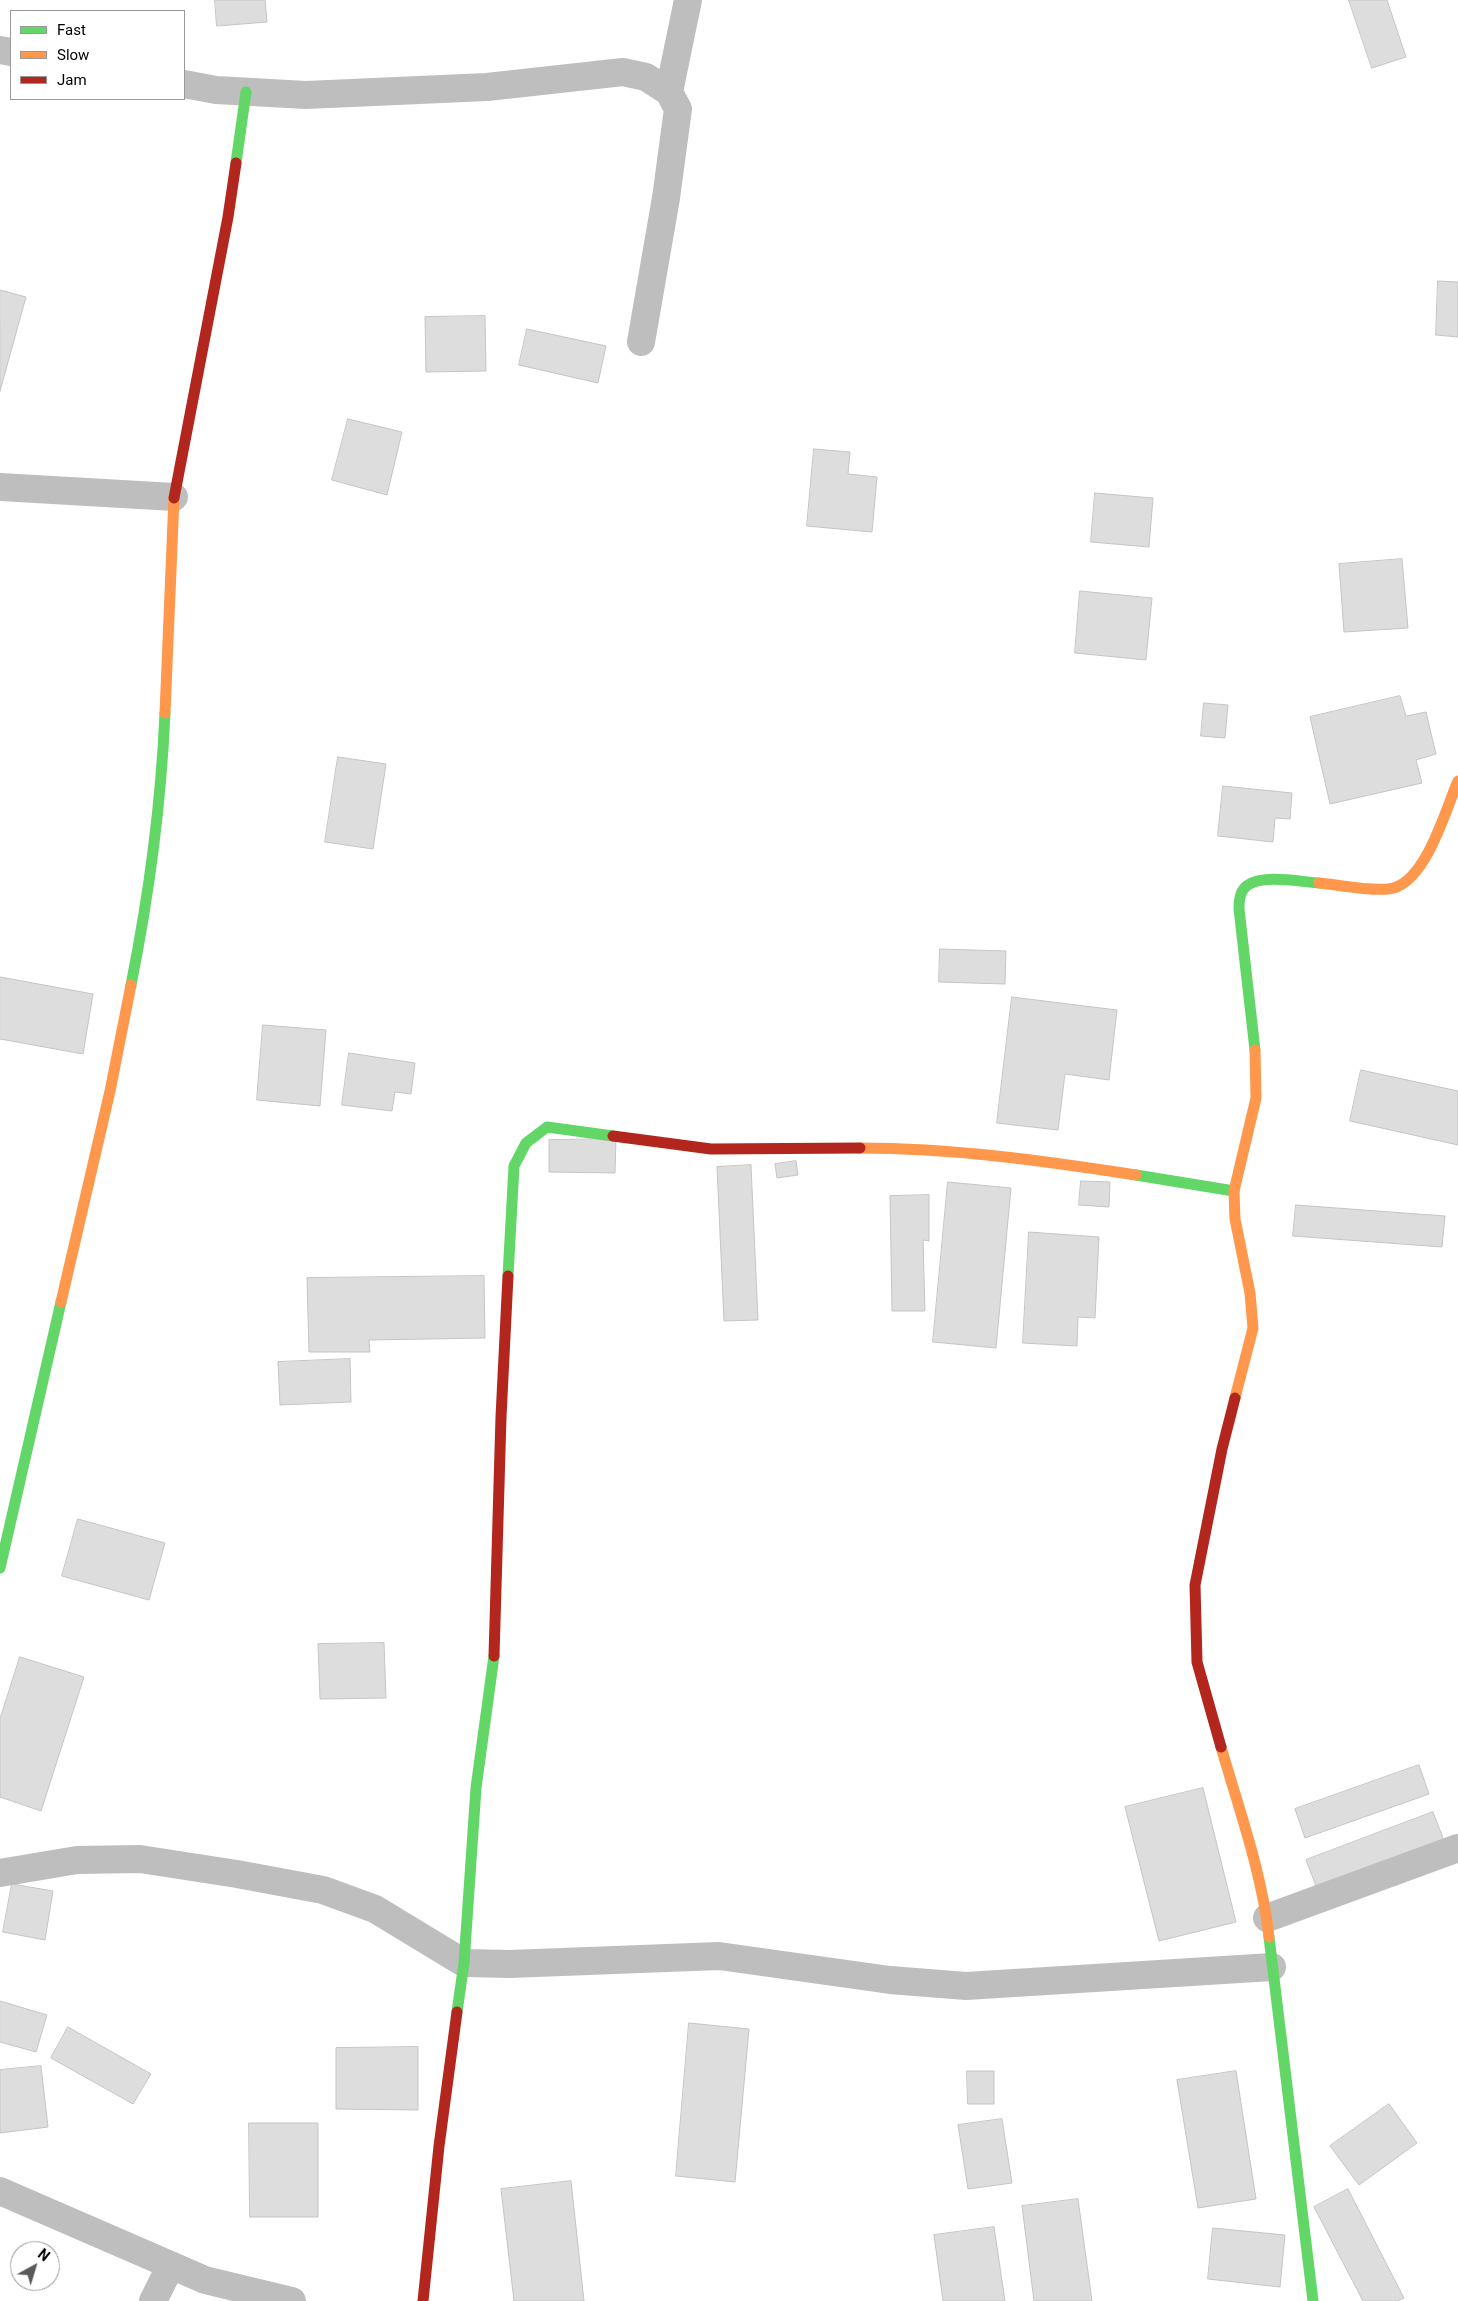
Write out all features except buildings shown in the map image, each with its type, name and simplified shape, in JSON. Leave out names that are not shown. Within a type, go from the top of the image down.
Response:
[{"type":"street","points":[[669,92],[688,0]]},
{"type":"street","points":[[185,84],[216,90],[306,95],[487,87],[623,72],[646,77],[669,92],[678,109],[666,198],[641,342]]},
{"type":"street","points":[[0,1568],[110,1091],[146,909],[163,764],[174,497],[228,217],[246,92]]},
{"type":"street","points":[[0,487],[174,497]]},
{"type":"street","points":[[1313,2301],[1267,1918],[1197,1662],[1195,1585],[1222,1449],[1253,1328],[1250,1294],[1236,1219],[1234,1191],[1256,1098],[1256,1056],[1239,909],[1240,892],[1248,883],[1262,878],[1389,889],[1408,882],[1423,865],[1458,781]]},
{"type":"street","points":[[423,2301],[439,2146],[464,1964],[476,1788],[495,1644],[501,1418],[514,1166],[522,1147],[534,1134],[547,1127],[711,1149],[905,1148],[1053,1162],[1234,1191]]},
{"type":"street","points":[[1267,1918],[1458,1848]]},
{"type":"street","points":[[0,1873],[77,1860],[140,1859],[323,1890],[375,1909],[464,1964],[510,1964],[638,1957],[719,1956],[890,1980],[966,1986],[1272,1967]]},
{"type":"street","points":[[0,2191],[205,2280],[292,2301]]},
{"type":"street","points":[[153,2301],[171,2265]]},
{"type":"traffic: fast","points":[[236,163],[246,92]]},
{"type":"traffic: fast","points":[[131,985],[153,850],[161,782],[165,713]]},
{"type":"traffic: fast","points":[[1255,1050],[1239,909],[1241,894],[1249,884],[1257,881],[1278,879],[1319,883]]},
{"type":"traffic: fast","points":[[508,1276],[514,1166],[526,1143],[547,1127],[613,1136]]},
{"type":"traffic: fast","points":[[1136,1175],[1234,1191]]},
{"type":"traffic: fast","points":[[0,1568],[61,1302]]},
{"type":"traffic: fast","points":[[457,2012],[464,1963],[476,1788],[494,1656]]},
{"type":"traffic: fast","points":[[1269,1937],[1313,2301]]},
{"type":"traffic: slow","points":[[165,713],[174,498]]},
{"type":"traffic: slow","points":[[1319,883],[1362,889],[1388,889],[1401,885],[1413,875],[1432,845],[1458,781]]},
{"type":"traffic: slow","points":[[61,1302],[110,1091],[131,985]]},
{"type":"traffic: slow","points":[[1235,1398],[1253,1328],[1250,1293],[1235,1219],[1234,1191],[1256,1098],[1255,1050]]},
{"type":"traffic: slow","points":[[860,1148],[964,1153],[1033,1160],[1136,1175]]},
{"type":"traffic: slow","points":[[1221,1747],[1255,1865],[1266,1913],[1269,1937]]},
{"type":"traffic: jam","points":[[174,498],[228,217],[236,163]]},
{"type":"traffic: jam","points":[[613,1136],[711,1149],[860,1148]]},
{"type":"traffic: jam","points":[[494,1656],[501,1417],[508,1276]]},
{"type":"traffic: jam","points":[[1221,1747],[1197,1662],[1195,1585],[1222,1449],[1235,1398]]},
{"type":"traffic: jam","points":[[423,2301],[439,2146],[457,2012]]}]
